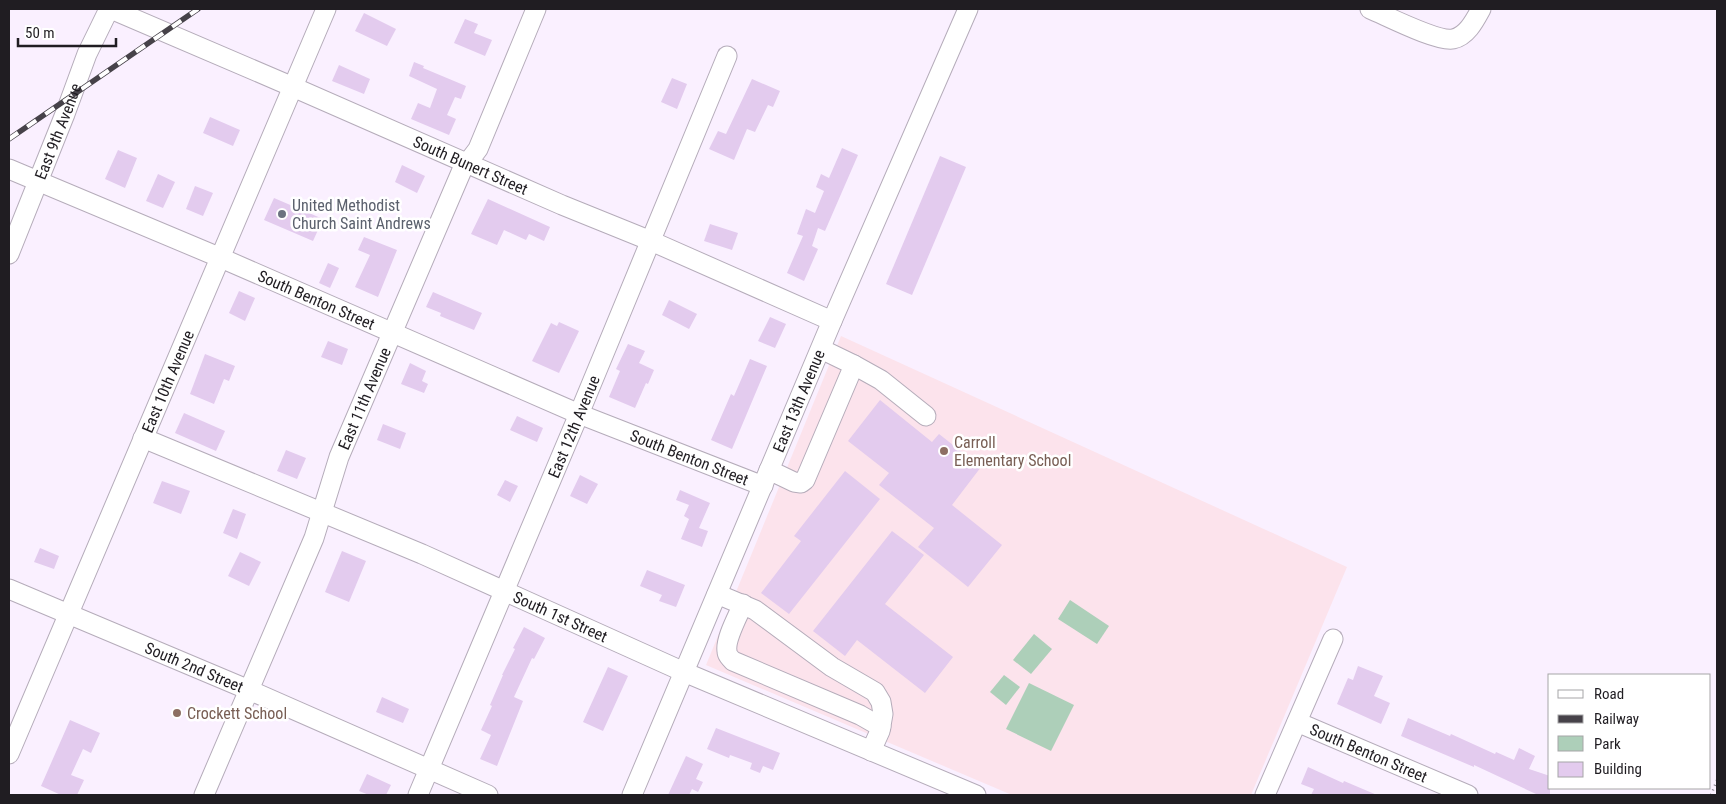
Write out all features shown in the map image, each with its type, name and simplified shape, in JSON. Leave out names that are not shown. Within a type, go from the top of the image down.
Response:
[{"type":"street","name":"South Bunert Street","points":[[110,9],[293,87],[562,206],[651,241],[832,321]]},
{"type":"street","name":"East 9th Avenue","points":[[9,254],[87,54],[110,9]]},
{"type":"street","name":"East 10th Avenue","points":[[9,754],[326,9]]},
{"type":"street","name":"East 11th Avenue","points":[[204,795],[314,538],[339,458],[462,170],[478,149],[536,9]]},
{"type":"street","name":"East 13th Avenue","points":[[632,795],[832,321],[968,9]]},
{"type":"street","points":[[1370,9],[1440,39],[1454,39],[1465,32],[1475,21],[1481,9]]},
{"type":"street","name":"East 12th Avenue","points":[[418,795],[579,414],[727,56]]},
{"type":"street","name":"South Benton Street","points":[[9,169],[221,258],[579,414],[766,478],[802,483],[805,480],[854,365]]},
{"type":"street","points":[[821,349],[880,380],[926,416]]},
{"type":"street","name":"South 1st Street","points":[[143,438],[422,554],[684,672],[976,795]]},
{"type":"street","name":"South 2nd Street","points":[[9,589],[249,690],[488,795]]},
{"type":"street","points":[[717,594],[755,610],[832,667],[875,692],[883,708],[881,727],[871,751]]},
{"type":"street","points":[[743,604],[726,648],[728,655],[733,661],[860,715],[881,727]]},
{"type":"street","points":[[1264,795],[1333,639]]},
{"type":"street","name":"South Benton Street","points":[[1296,722],[1468,795]]},
{"type":"path","points":[[1711,795],[1717,780]]},
{"type":"shaded area","name":"Carroll Elementary School","points":[[841,336],[1347,567],[1251,795],[1012,795],[706,665]]},
{"type":"green space","points":[[1070,600],[1109,626],[1097,644],[1058,619]]},
{"type":"green space","points":[[1034,634],[1052,649],[1031,674],[1013,660]]},
{"type":"green space","points":[[1004,675],[1020,687],[1006,705],[990,692]]},
{"type":"green space","points":[[1029,683],[1074,705],[1051,751],[1006,729]]},
{"type":"building","points":[[364,13],[396,29],[387,46],[355,31]]},
{"type":"building","points":[[465,19],[478,24],[474,33],[492,40],[485,56],[454,43]]},
{"type":"building","points":[[414,62],[424,66],[423,68],[466,86],[461,99],[455,97],[447,115],[456,119],[449,135],[411,119],[418,103],[430,108],[437,89],[409,76]]},
{"type":"building","points":[[339,65],[370,79],[364,94],[332,81]]},
{"type":"building","points":[[672,78],[687,84],[677,109],[661,102]]},
{"type":"building","points":[[752,79],[780,91],[773,107],[768,105],[755,132],[747,129],[734,160],[709,149],[718,131],[726,134]]},
{"type":"building","points":[[210,117],[240,130],[233,146],[203,133]]},
{"type":"building","points":[[842,148],[858,155],[825,231],[818,228],[812,246],[818,249],[804,281],[787,273],[803,236],[797,234],[806,209],[815,213],[824,191],[816,187],[821,174],[829,178]]},
{"type":"building","points":[[118,150],[137,158],[125,188],[105,179]]},
{"type":"building","points":[[940,156],[966,167],[912,295],[886,284]]},
{"type":"building","points":[[402,165],[425,176],[417,193],[395,182]]},
{"type":"building","points":[[158,174],[175,182],[163,208],[146,201]]},
{"type":"building","points":[[195,186],[213,193],[203,216],[186,209]]},
{"type":"building","points":[[274,198],[323,219],[313,241],[264,220]]},
{"type":"building","points":[[488,199],[550,227],[544,241],[529,234],[526,240],[504,230],[497,245],[471,234]]},
{"type":"building","points":[[710,224],[738,233],[732,250],[704,241]]},
{"type":"building","points":[[364,237],[397,250],[378,297],[355,287],[370,255],[358,250]]},
{"type":"building","points":[[328,263],[339,268],[330,288],[319,283]]},
{"type":"building","points":[[239,291],[255,298],[245,321],[229,313]]},
{"type":"building","points":[[433,292],[482,313],[474,330],[440,316],[441,313],[426,307]]},
{"type":"building","points":[[669,300],[697,314],[689,329],[662,315]]},
{"type":"building","points":[[770,317],[786,324],[775,348],[758,341]]},
{"type":"building","points":[[559,322],[579,331],[559,373],[532,361],[551,323],[557,326]]},
{"type":"building","points":[[328,341],[348,349],[342,365],[321,357]]},
{"type":"building","points":[[628,344],[645,351],[639,363],[654,370],[635,408],[609,397],[620,371],[616,369]]},
{"type":"building","points":[[205,354],[235,366],[229,381],[224,379],[214,404],[190,394]]},
{"type":"building","points":[[750,359],[767,366],[732,449],[711,440],[731,394],[734,396]]},
{"type":"building","points":[[410,363],[426,371],[422,381],[428,384],[424,393],[401,384]]},
{"type":"building","points":[[880,400],[932,442],[939,434],[981,467],[952,505],[1002,545],[968,587],[918,547],[934,528],[879,485],[889,473],[848,441]]},
{"type":"building","points":[[184,413],[225,431],[216,451],[175,433]]},
{"type":"building","points":[[517,416],[543,428],[537,442],[510,430]]},
{"type":"building","points":[[383,424],[406,433],[400,449],[377,440]]},
{"type":"building","points":[[286,450],[306,458],[297,479],[277,471]]},
{"type":"building","points":[[845,471],[880,499],[789,614],[761,593],[801,541],[794,536]]},
{"type":"building","points":[[580,475],[598,484],[587,504],[570,496]]},
{"type":"building","points":[[505,480],[518,486],[510,502],[497,495]]},
{"type":"building","points":[[162,481],[190,491],[181,514],[153,503]]},
{"type":"building","points":[[680,490],[710,503],[699,528],[708,531],[702,547],[681,539],[689,519],[684,516],[689,505],[676,500]]},
{"type":"building","points":[[233,509],[246,514],[237,539],[223,533]]},
{"type":"building","points":[[892,531],[924,555],[885,604],[953,657],[925,693],[857,640],[845,656],[813,631]]},
{"type":"building","points":[[40,548],[59,556],[54,569],[34,562]]},
{"type":"building","points":[[342,551],[366,561],[349,602],[325,592]]},
{"type":"building","points":[[240,552],[261,562],[249,586],[228,576]]},
{"type":"building","points":[[647,570],[685,585],[676,607],[659,601],[662,595],[640,586]]},
{"type":"building","points":[[524,627],[545,638],[534,659],[532,658],[514,697],[523,701],[497,766],[480,759],[491,735],[481,730],[492,706],[490,705],[502,675],[515,649],[513,648]]},
{"type":"building","points":[[1358,666],[1383,676],[1374,696],[1390,703],[1381,724],[1337,704],[1348,678],[1353,680]]},
{"type":"building","points":[[608,667],[628,676],[603,731],[583,722]]},
{"type":"building","points":[[382,697],[409,709],[403,723],[376,712]]},
{"type":"building","points":[[1408,718],[1514,760],[1519,748],[1535,756],[1529,769],[1548,775],[1550,795],[1536,794],[1474,765],[1474,767],[1401,736]]},
{"type":"building","points":[[70,720],[100,733],[91,753],[83,749],[71,775],[84,780],[77,795],[61,795],[41,786]]},
{"type":"building","points":[[716,728],[780,753],[773,770],[763,766],[760,773],[750,769],[752,763],[730,755],[729,758],[707,749]]},
{"type":"building","points":[[686,756],[703,764],[696,779],[703,782],[698,792],[692,789],[689,795],[668,795]]},
{"type":"building","points":[[1308,767],[1343,783],[1344,781],[1377,795],[1311,795],[1314,789],[1301,784]]},
{"type":"building","points":[[367,774],[391,785],[386,795],[369,795],[359,791]]},
{"type":"railway","points":[[9,139],[198,9]]},
{"type":"place","name":"United Methodist Church Saint Andrews","points":[[282,214]]},
{"type":"place","name":"Carroll Elementary School","points":[[944,451]]},
{"type":"place","name":"Crockett School","points":[[177,713]]}]
